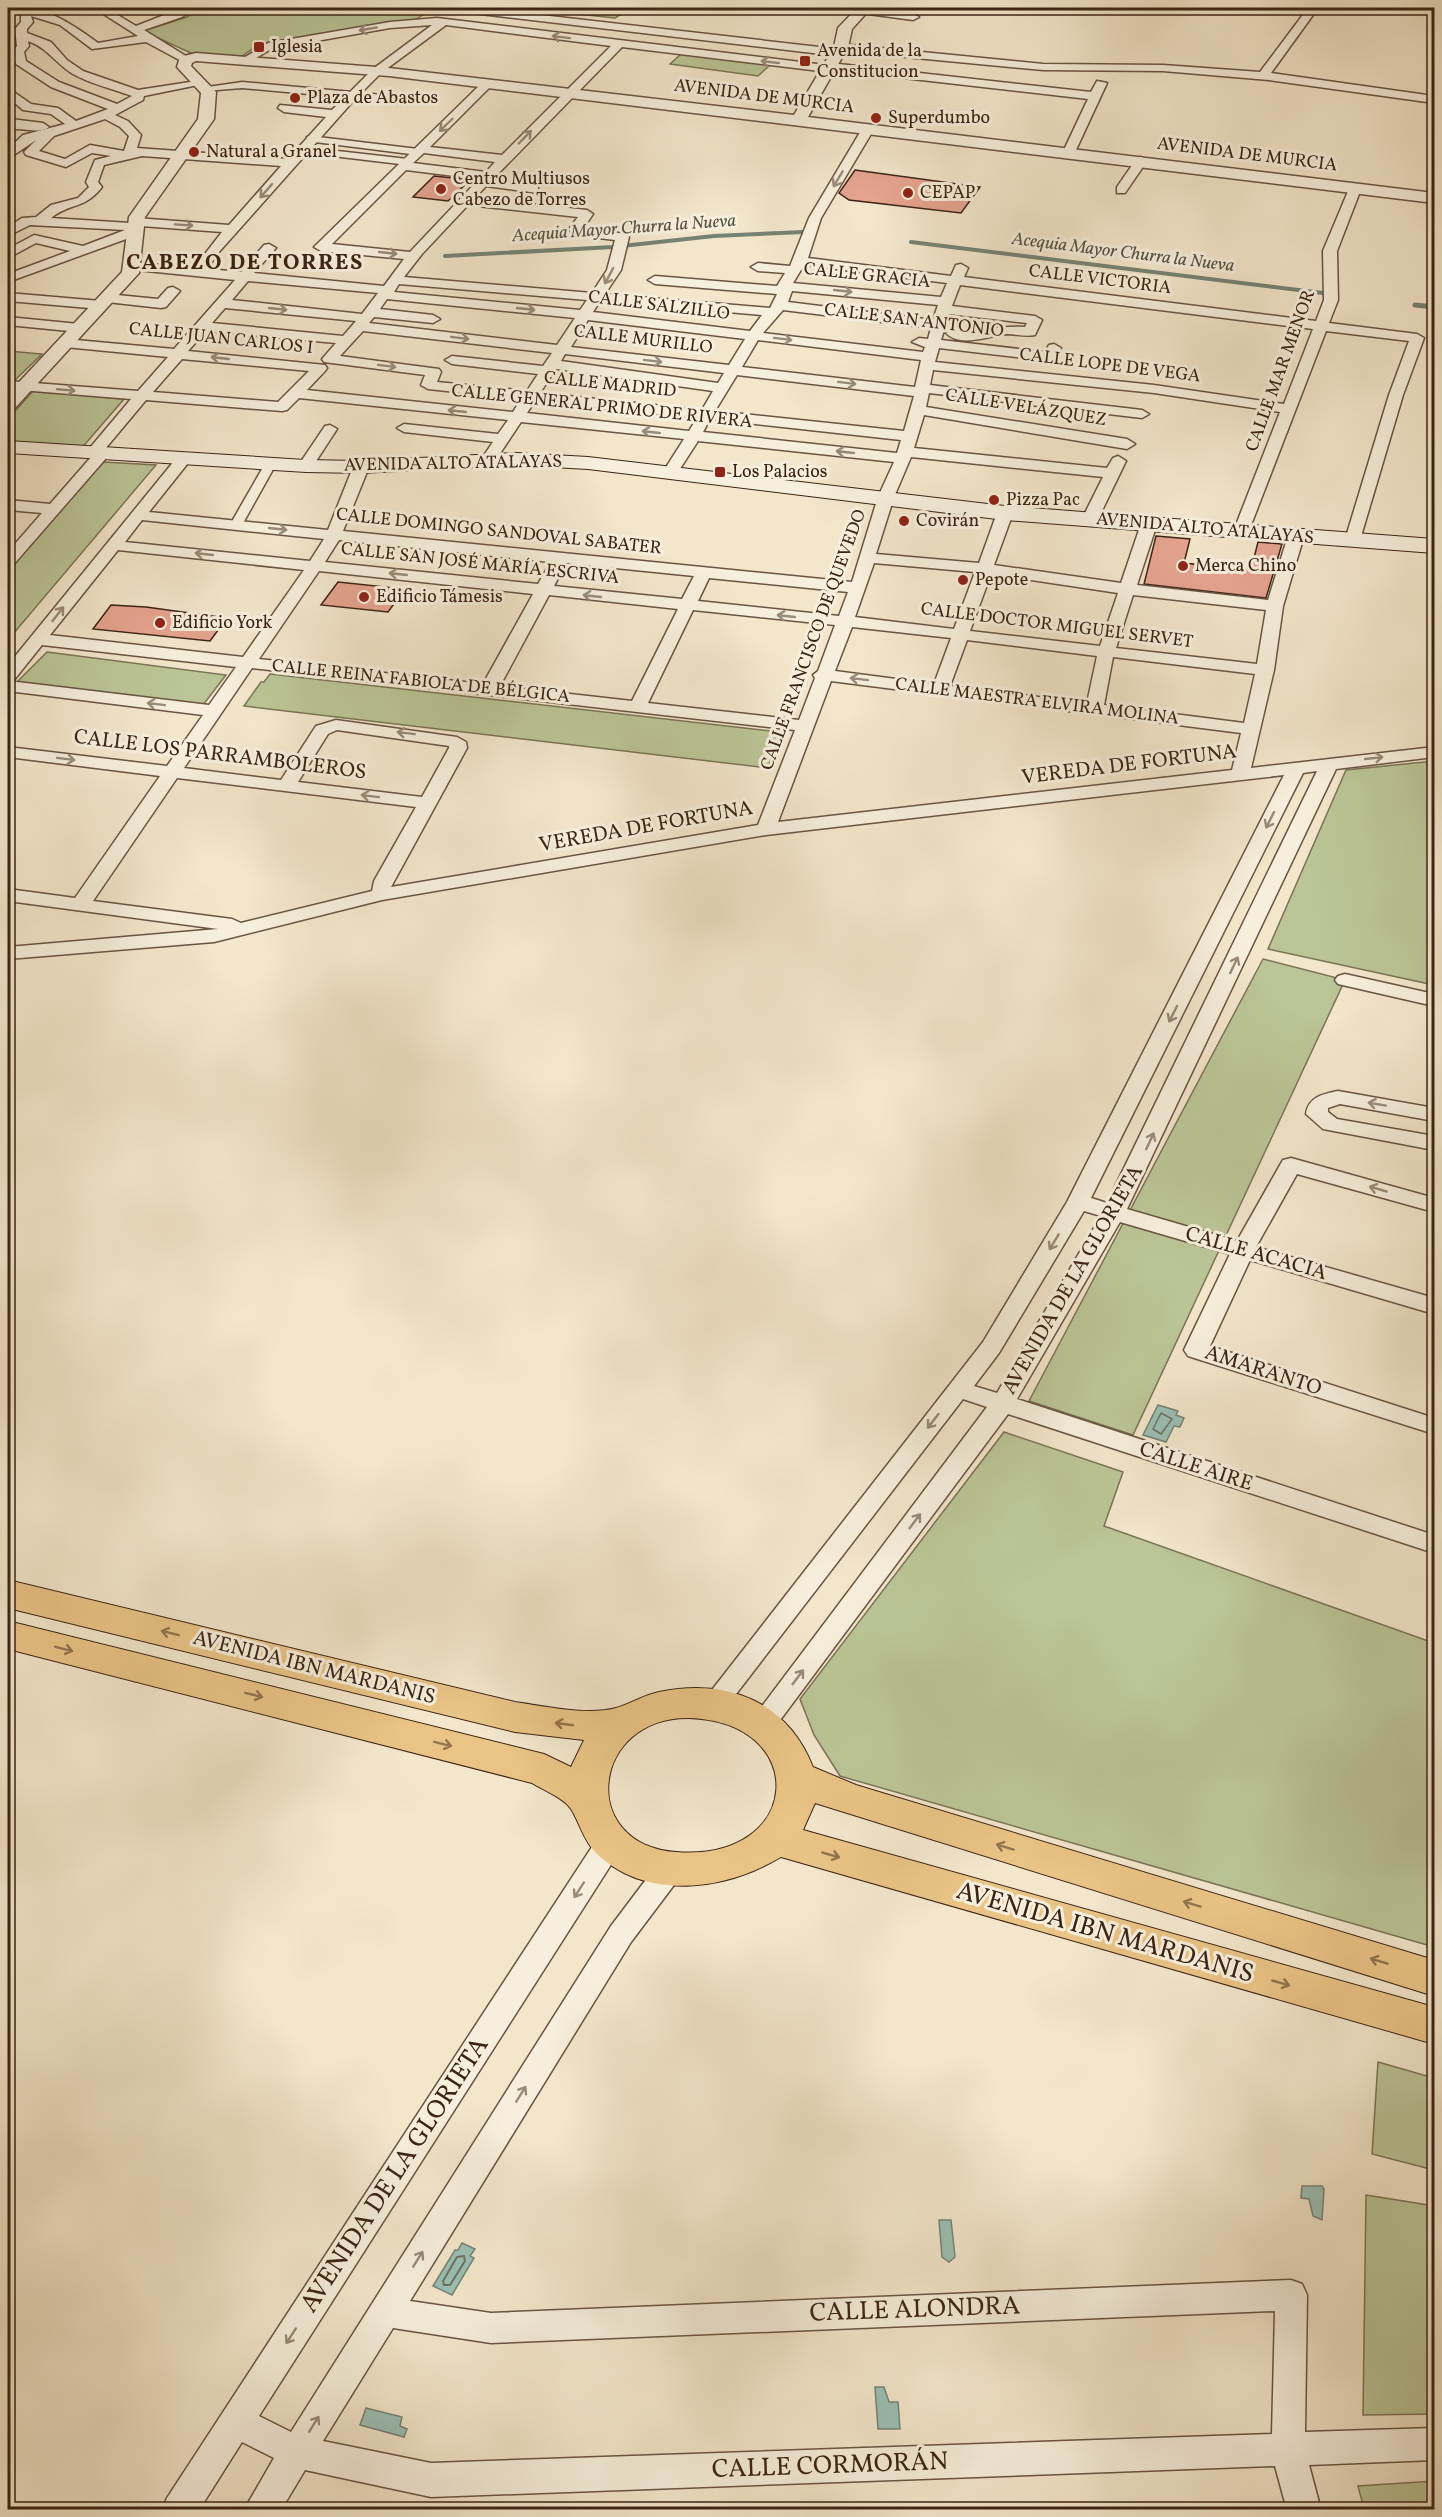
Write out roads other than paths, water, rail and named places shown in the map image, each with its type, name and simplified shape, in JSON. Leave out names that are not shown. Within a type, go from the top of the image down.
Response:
[{"type":"main road","name":"AVENIDA ALTO ATALAYAS","points":[[8,447],[306,466],[361,467],[488,461],[588,463],[1005,513],[1434,546]]},
{"type":"main road","name":"AVENIDA IBN MARDANIS","points":[[8,1594],[515,1717],[574,1725],[623,1723]]},
{"type":"main road","name":"AVENIDA IBN MARDANIS","points":[[8,1635],[544,1770],[587,1798]]},
{"type":"main road","points":[[682,1703],[714,1704],[740,1711],[763,1724],[780,1739],[792,1758],[798,1778],[797,1800],[789,1821],[775,1839],[754,1856],[728,1866],[699,1871],[670,1869],[637,1859],[610,1841],[595,1821],[587,1798],[588,1770],[596,1753],[600,1745],[623,1723],[650,1709],[682,1703]]},
{"type":"main road","points":[[798,1778],[845,1798],[1434,1978]]},
{"type":"main road","name":"AVENIDA IBN MARDANIS","points":[[775,1839],[1434,2026]]},
{"type":"street","points":[[133,153],[135,135],[110,114],[99,100],[62,90],[27,69],[19,60],[18,52],[23,46],[21,32],[27,22],[25,14],[27,8],[37,15],[64,23],[96,47],[147,38]]},
{"type":"street","points":[[8,404],[16,386],[65,343],[130,273],[135,226],[206,119],[209,92],[184,67],[190,59],[147,38],[99,8]]},
{"type":"street","points":[[134,30],[178,15],[189,8]]},
{"type":"street","points":[[478,8],[714,35]]},
{"type":"street","points":[[1264,75],[1313,8]]},
{"type":"street","points":[[464,9],[1095,96]]},
{"type":"street","points":[[798,121],[834,59],[844,27],[863,9],[913,18]]},
{"type":"street","points":[[246,61],[268,46],[390,25],[443,22],[620,43],[834,59],[1043,67],[1108,66],[1264,75],[1434,100]]},
{"type":"street","points":[[198,272],[310,139],[352,95],[377,71],[443,22]]},
{"type":"street","points":[[8,28],[46,44],[63,62],[79,73],[137,94],[202,85],[243,85],[404,101]]},
{"type":"street","points":[[201,326],[346,340],[389,288],[415,250],[467,201],[492,170],[620,43]]},
{"type":"street","name":"AVENIDA DE MURCIA","points":[[190,59],[377,71],[1069,152],[1434,198]]},
{"type":"street","points":[[1069,152],[1108,66]]},
{"type":"street","points":[[415,250],[331,241],[487,84]]},
{"type":"street","points":[[8,90],[27,108],[54,111],[70,138]]},
{"type":"street","points":[[8,126],[11,123],[40,135],[70,138],[139,97],[137,94]]},
{"type":"street","points":[[284,108],[334,114]]},
{"type":"street","points":[[58,116],[40,135],[30,152],[66,163],[90,149]]},
{"type":"street","points":[[671,472],[724,385],[748,353],[754,336],[772,313],[797,266],[815,218],[868,129]]},
{"type":"street","points":[[8,136],[40,135],[70,138],[90,149],[290,163]]},
{"type":"street","points":[[8,155],[40,135]]},
{"type":"street","points":[[310,139],[363,145],[414,158],[492,170],[534,190]]},
{"type":"street","points":[[353,156],[363,145]]},
{"type":"street","points":[[302,150],[353,156],[414,158],[492,170]]},
{"type":"street","points":[[39,221],[56,208],[83,201],[96,187],[92,182],[99,163],[133,153]]},
{"type":"street","points":[[1121,190],[1141,161]]},
{"type":"street","name":"CALLE MAR MENOR","points":[[1242,530],[1331,300],[1330,251],[1355,189]]},
{"type":"street","points":[[467,201],[587,214],[576,229],[578,232],[622,237],[616,252],[614,270],[488,461]]},
{"type":"street","points":[[71,203],[88,209],[75,221]]},
{"type":"street","points":[[8,232],[27,221],[75,221],[135,226],[232,229]]},
{"type":"street","points":[[8,278],[85,250],[135,226]]},
{"type":"street","points":[[8,254],[33,239],[85,250]]},
{"type":"street","points":[[8,240],[25,244]]},
{"type":"street","points":[[8,561],[99,453],[142,396],[269,248]]},
{"type":"street","points":[[132,266],[389,288],[596,298],[772,313],[932,349]]},
{"type":"street","name":"CALLE VICTORIA","points":[[758,267],[797,266],[958,274],[1417,338],[1396,395],[1353,540]]},
{"type":"street","points":[[958,274],[995,272]]},
{"type":"street","name":"CALLE FRANCISCO DE QUEVEDO","points":[[766,829],[822,675],[858,588],[886,497],[904,455],[945,305],[958,274]]},
{"type":"street","name":"CALLE GRACIA","points":[[655,280],[785,288],[945,305],[1035,320],[1030,332],[1008,330],[985,333],[932,349]]},
{"type":"street","name":"CALLE SALZILLO","points":[[389,288],[754,336],[932,349]]},
{"type":"street","points":[[8,297],[161,304],[173,291]]},
{"type":"street","points":[[220,303],[365,319],[459,323],[570,337],[748,353]]},
{"type":"street","points":[[772,313],[786,324]]},
{"type":"street","name":"CALLE MURILLO","points":[[365,319],[561,350],[724,385]]},
{"type":"street","points":[[8,321],[79,328]]},
{"type":"street","name":"CALLE SAN ANTONIO","points":[[831,330],[932,349],[1050,357],[1054,348]]},
{"type":"street","name":"CALLE MADRID","points":[[346,340],[329,359],[434,372],[428,385],[706,414],[917,409]]},
{"type":"street","name":"CALLE JUAN CARLOS I","points":[[65,343],[320,369],[282,407],[142,396]]},
{"type":"street","name":"CALLE LOPE DE VEGA","points":[[824,359],[932,349],[1154,389],[1289,409]]},
{"type":"street","name":"CALLE VELÁZQUEZ","points":[[452,360],[549,367],[724,385],[917,409],[1127,444]]},
{"type":"street","points":[[724,385],[917,409],[1142,414]]},
{"type":"street","points":[[16,386],[142,396]]},
{"type":"street","points":[[1090,519],[1154,389]]},
{"type":"street","name":"CALLE GENERAL PRIMO DE RIVERA","points":[[296,393],[693,437],[1112,473]]},
{"type":"street","points":[[404,428],[502,440]]},
{"type":"street","points":[[306,466],[330,429]]},
{"type":"street","points":[[8,676],[184,458]]},
{"type":"street","points":[[236,525],[270,464]]},
{"type":"street","points":[[80,905],[315,565],[334,535],[361,467]]},
{"type":"street","points":[[8,505],[53,509]]},
{"type":"street","points":[[940,690],[1005,513]]},
{"type":"street","name":"CALLE DOMINGO SANDOVAL SABATER","points":[[136,515],[858,588]]},
{"type":"street","points":[[1094,709],[1106,652],[1149,524]]},
{"type":"street","points":[[1240,775],[1265,670],[1275,606],[1296,536]]},
{"type":"street","name":"CALLE SAN JOSÉ MARÍA ESCRIVA","points":[[112,545],[844,621]]},
{"type":"street","points":[[489,690],[561,558]]},
{"type":"street","points":[[867,558],[984,568],[1126,589],[1275,606]]},
{"type":"street","points":[[638,706],[704,572]]},
{"type":"street","name":"CALLE DOCTOR MIGUEL SERVET","points":[[844,621],[1265,670]]},
{"type":"street","name":"CALLE REINA FABIOLA DE BÉLGICA","points":[[38,639],[804,726]]},
{"type":"street","name":"CALLE MAESTRA ELVIRA MOLINA","points":[[822,675],[1251,729]]},
{"type":"street","points":[[8,686],[214,711]]},
{"type":"street","points":[[286,786],[322,730],[328,726],[336,725],[446,738],[457,742],[458,748],[384,881],[382,894]]},
{"type":"street","name":"CALLE LOS PARRAMBOLEROS","points":[[8,752],[428,803]]},
{"type":"street","points":[[1296,768],[1330,762],[1434,752]]},
{"type":"street","name":"AVENIDA DE LA GLORIETA","points":[[763,1724],[1002,1404],[1115,1213],[1330,762]]},
{"type":"street","name":"VEREDA DE FORTUNA","points":[[8,954],[214,936],[382,894],[766,829],[1296,768]]},
{"type":"street","name":"AVENIDA DE LA GLORIETA","points":[[714,1704],[991,1347],[1078,1202],[1296,768]]},
{"type":"street","points":[[8,896],[248,927]]},
{"type":"street","points":[[190,920],[214,936]]},
{"type":"street","points":[[1345,980],[1434,1000]]},
{"type":"street","points":[[1434,1114],[1338,1097],[1318,1105],[1317,1114],[1331,1124],[1434,1143]]},
{"type":"street","points":[[1243,1250],[1291,1165],[1434,1205]]},
{"type":"street","name":"CALLE ACACIA","points":[[1078,1202],[1434,1306]]},
{"type":"street","name":"AMARANTO","points":[[1243,1250],[1196,1350],[1434,1426]]},
{"type":"street","name":"CALLE AIRE","points":[[958,1389],[1434,1544]]},
{"type":"street","name":"AVENIDA DE LA GLORIETA","points":[[179,2510],[610,1841]]},
{"type":"street","points":[[261,2510],[621,1934],[670,1869]]},
{"type":"street","name":"CALLE ALONDRA","points":[[385,2312],[491,2328],[1291,2295],[1288,2450]]},
{"type":"street","name":"CALLE CORMORÁN","points":[[236,2422],[297,2452],[431,2480],[1434,2444]]},
{"type":"street","points":[[1288,2450],[1304,2510]]},
{"type":"water","points":[[1158,1405],[1178,1411],[1176,1415],[1184,1418],[1180,1427],[1174,1426],[1166,1442],[1143,1435]]},
{"type":"water","points":[[1302,2186],[1322,2186],[1324,2189],[1322,2220],[1313,2216],[1309,2199],[1301,2198]]},
{"type":"water","points":[[939,2220],[951,2220],[955,2257],[949,2262],[942,2257]]},
{"type":"water","points":[[462,2243],[475,2249],[470,2256],[474,2258],[452,2295],[433,2286],[455,2250],[458,2250]]},
{"type":"water","points":[[875,2387],[884,2387],[889,2402],[898,2402],[900,2429],[878,2429]]},
{"type":"water","points":[[366,2408],[402,2417],[400,2426],[407,2429],[404,2437],[360,2425]]},
{"type":"waterway","name":"Acequia Mayor Churra la Nueva","points":[[445,256],[613,247],[714,236],[804,232]]},
{"type":"waterway","name":"Acequia Mayor Churra la Nueva","points":[[911,242],[1331,294]]},
{"type":"waterway","name":"Acequia Mayor Churra la Nueva","points":[[1418,305],[1415,305],[1434,307]]},
{"type":"place","name":"Iglesia","points":[[259,47]]},
{"type":"place","name":"Avenida de la Constitucion","points":[[805,61]]},
{"type":"place","name":"Plaza de Abastos","points":[[295,98]]},
{"type":"place","name":"Superdumbo","points":[[876,118]]},
{"type":"place","name":"Natural a Granel","points":[[194,152]]},
{"type":"place","name":"Centro Multiusos Cabezo de Torres","points":[[441,189]]},
{"type":"place","name":"CEPAP","points":[[908,193]]},
{"type":"place","name":"Los Palacios","points":[[720,472]]},
{"type":"place","name":"Pizza Pac","points":[[994,500]]},
{"type":"place","name":"Covirán","points":[[904,521]]},
{"type":"place","name":"Merca Chino","points":[[1183,566]]},
{"type":"place","name":"Pepote","points":[[963,580]]},
{"type":"place","name":"Edificio Támesis","points":[[364,597]]},
{"type":"place","name":"Edificio York","points":[[160,623]]},
{"type":"district","name":"CABEZO DE TORRES","points":[[245,263]]}]
